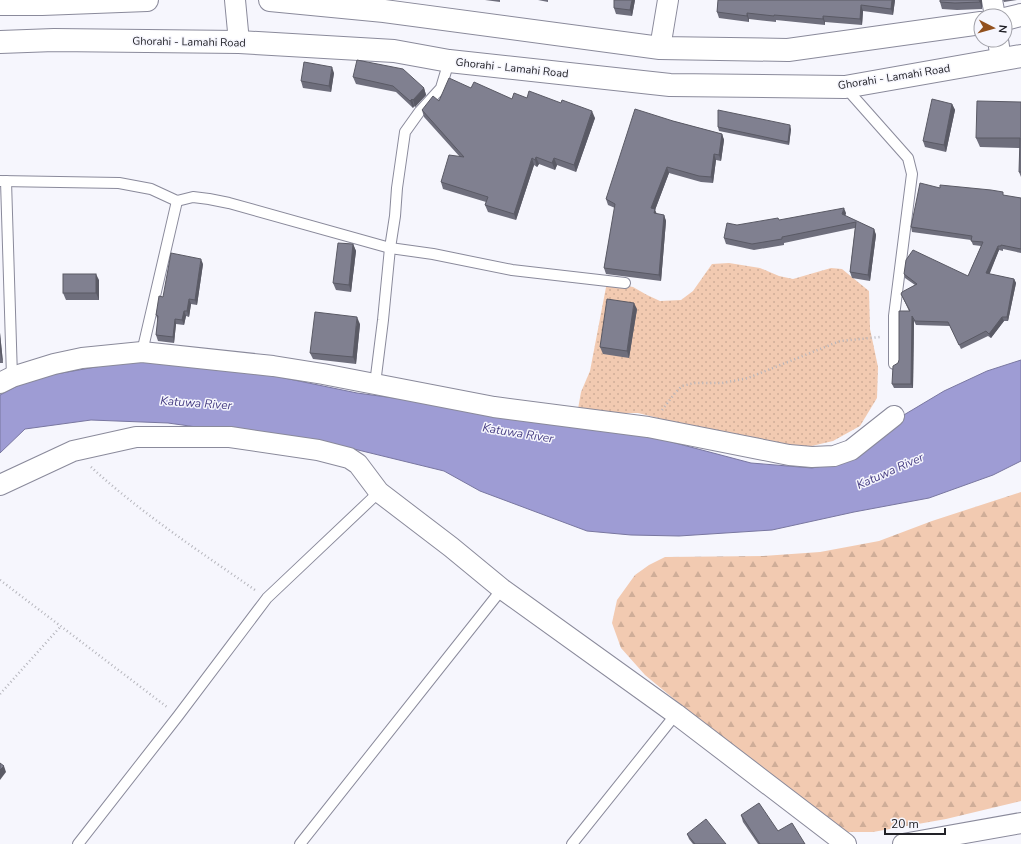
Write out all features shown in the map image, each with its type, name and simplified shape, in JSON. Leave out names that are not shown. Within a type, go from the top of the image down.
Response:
[{"type":"main road","points":[[0,4],[147,0]]},
{"type":"main road","points":[[270,0],[387,6],[660,48],[788,50],[973,23]]},
{"type":"main road","name":"Ghorahi - Lamahi Road","points":[[0,42],[54,40],[239,42],[394,51],[450,61],[670,84],[845,87],[1007,52]]},
{"type":"street","points":[[235,0],[239,42]]},
{"type":"street","points":[[660,48],[668,0]]},
{"type":"street","points":[[6,380],[54,364],[82,358],[142,352],[273,366],[323,374],[494,407],[648,428],[789,455],[812,457],[834,456],[851,450],[894,416]]},
{"type":"street","points":[[0,485],[73,451],[136,437],[230,437],[318,450],[349,458],[358,464],[379,492],[451,547],[502,589],[676,714],[846,844]]},
{"type":"street","points":[[903,844],[1021,823]]},
{"type":"lane","points":[[375,384],[397,188],[405,132],[441,88],[450,61]]},
{"type":"lane","points":[[845,87],[908,158],[912,174],[894,316],[894,364]]},
{"type":"lane","points":[[6,380],[3,181],[119,183],[151,189],[177,201],[193,197],[216,200],[390,248],[433,254],[512,270],[625,283]]},
{"type":"lane","points":[[142,352],[177,201]]},
{"type":"lane","points":[[78,844],[178,716],[267,598],[379,492]]},
{"type":"lane","points":[[300,844],[502,589]]},
{"type":"lane","points":[[572,844],[676,714]]},
{"type":"path","points":[[648,428],[682,386],[735,382],[840,341],[894,335]]},
{"type":"path","points":[[73,451],[104,480],[165,527],[267,598]]},
{"type":"path","points":[[0,580],[178,716]]},
{"type":"path","points":[[0,694],[61,626]]},
{"type":"green space","points":[[729,263],[760,268],[779,276],[793,279],[831,268],[842,269],[869,291],[870,329],[878,367],[877,398],[860,426],[833,441],[803,448],[694,427],[638,413],[615,413],[578,409],[581,392],[590,371],[607,282],[633,287],[660,301],[681,300],[693,291],[712,264]]},
{"type":"green space","points":[[1021,492],[1021,801],[946,819],[873,832],[842,832],[750,762],[645,675],[621,648],[612,623],[617,600],[635,575],[649,565],[665,557],[763,556],[820,552],[879,541],[932,521]]},
{"type":"water","name":"Katuwa River","points":[[1021,360],[1021,461],[993,475],[929,498],[854,512],[772,530],[679,536],[631,535],[587,531],[480,491],[444,471],[354,449],[168,423],[91,420],[25,429],[0,453],[0,395],[33,378],[130,361],[226,366],[357,393],[645,435],[751,463],[812,468],[845,462],[887,425],[944,391],[987,371]]},
{"type":"building","points":[[614,0],[632,0],[630,10],[614,8]]},
{"type":"building","points":[[718,0],[892,0],[891,9],[861,5],[860,19],[823,16],[823,19],[747,13],[747,16],[717,12]]},
{"type":"building","points":[[940,0],[979,0],[980,2],[955,3],[940,2]]},
{"type":"building","points":[[357,60],[403,69],[424,88],[413,100],[412,99],[410,101],[393,86],[353,77]]},
{"type":"building","points":[[304,62],[332,67],[329,86],[301,81]]},
{"type":"building","points":[[449,78],[471,88],[474,82],[512,99],[514,93],[527,98],[529,91],[561,103],[562,100],[592,111],[574,165],[554,158],[552,163],[536,157],[535,160],[532,158],[514,214],[485,205],[488,197],[441,182],[449,155],[464,157],[422,110],[433,96],[439,101]]},
{"type":"building","points":[[932,99],[952,104],[944,145],[923,141]]},
{"type":"building","points":[[977,101],[1021,102],[1021,172],[1019,172],[1020,138],[976,138]]},
{"type":"building","points":[[635,109],[722,134],[719,155],[714,154],[711,177],[699,176],[667,167],[651,208],[655,209],[654,213],[664,215],[659,275],[604,268],[615,204],[606,199]]},
{"type":"building","points":[[718,110],[790,125],[788,142],[718,127]]},
{"type":"building","points":[[920,183],[940,188],[940,185],[991,190],[1003,192],[1003,195],[1021,198],[1021,249],[1001,245],[998,246],[986,273],[1014,279],[1007,317],[1002,317],[989,334],[986,331],[959,345],[948,322],[915,321],[912,316],[911,384],[892,384],[893,366],[898,363],[899,360],[899,311],[910,311],[901,294],[917,284],[904,274],[906,260],[913,250],[968,276],[983,242],[971,241],[972,236],[911,227]]},
{"type":"building","points":[[844,208],[842,214],[874,229],[868,275],[850,272],[856,222],[782,237],[782,239],[752,244],[724,238],[727,223],[737,225],[778,218],[779,220]]},
{"type":"building","points":[[338,243],[353,244],[349,285],[333,283]]},
{"type":"building","points":[[171,253],[201,259],[195,300],[189,299],[187,311],[184,311],[182,320],[175,319],[173,337],[156,335],[158,316],[156,315],[159,296],[163,297]]},
{"type":"building","points":[[63,274],[96,274],[96,293],[63,293]]},
{"type":"building","points":[[607,299],[634,303],[627,351],[600,347]]},
{"type":"building","points":[[315,312],[357,317],[353,357],[310,353]]},
{"type":"building","points":[[0,763],[4,766],[0,770]]},
{"type":"building","points":[[759,803],[778,831],[792,823],[805,844],[760,844],[741,815]]},
{"type":"building","points":[[706,819],[726,844],[695,844],[687,834]]}]
